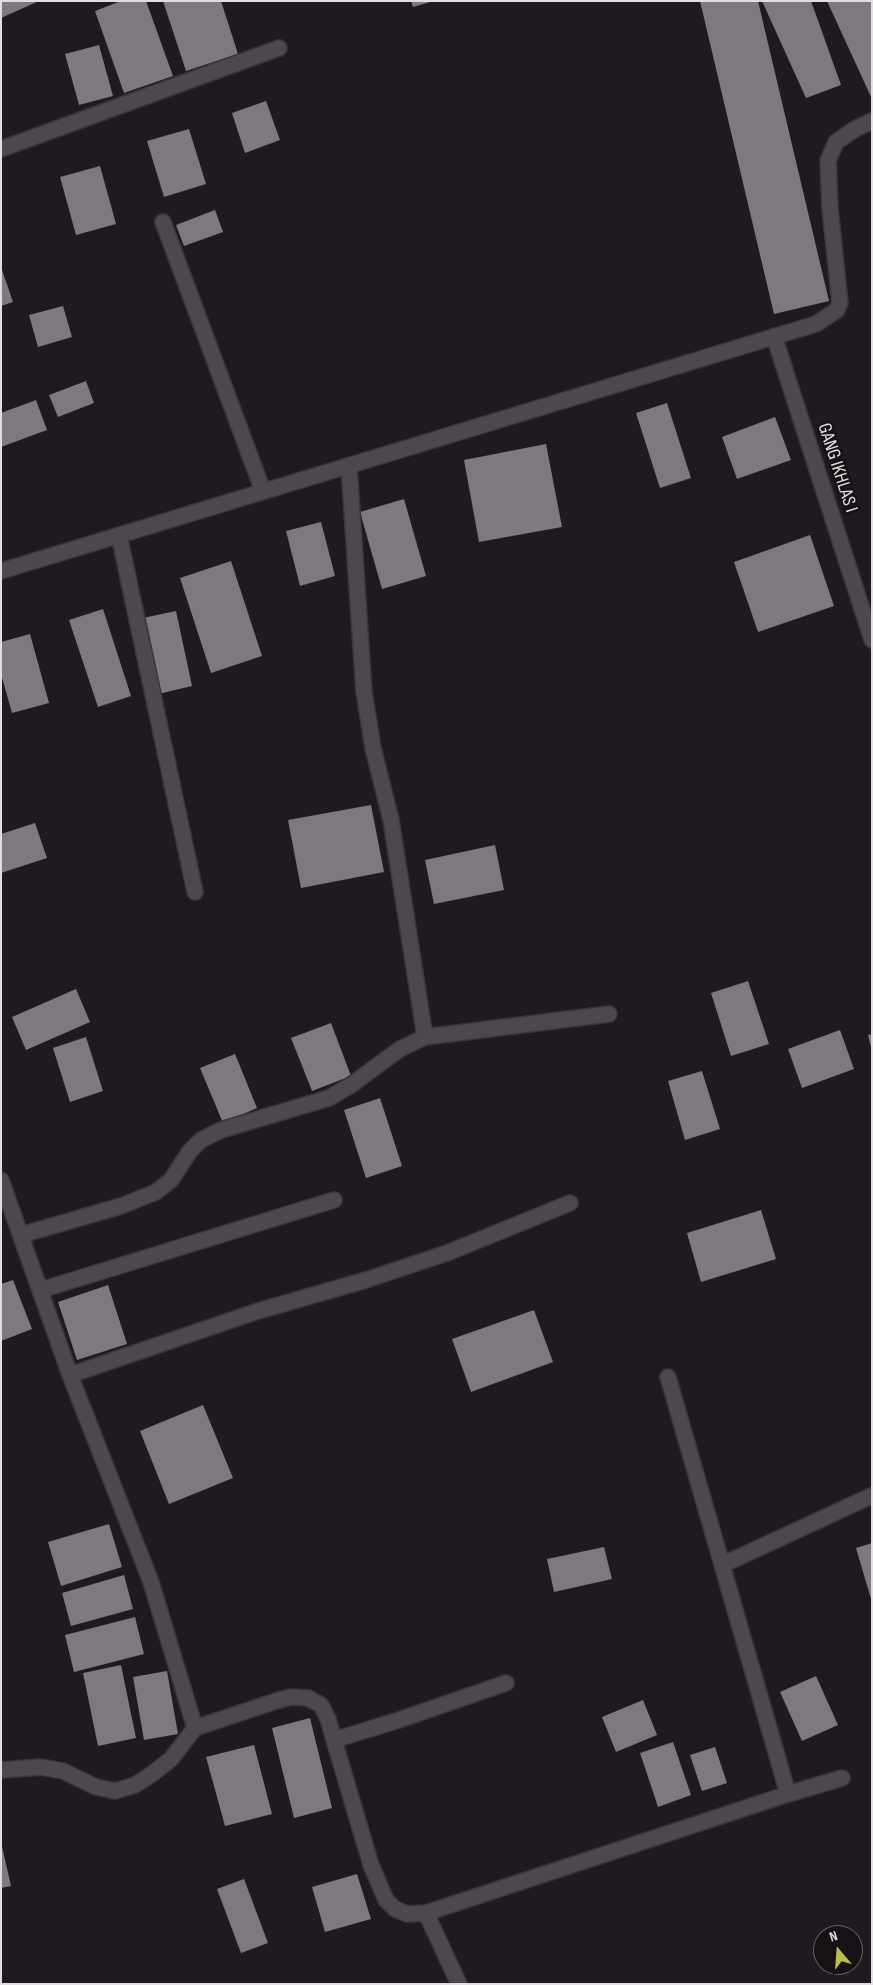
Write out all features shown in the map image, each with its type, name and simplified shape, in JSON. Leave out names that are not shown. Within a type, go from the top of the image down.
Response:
[{"type":"street","points":[[1,150],[279,48]]},
{"type":"street","points":[[1,571],[816,324],[837,310],[840,303],[830,208],[828,161],[836,142],[855,129],[872,121]]},
{"type":"street","points":[[163,222],[262,491]]},
{"type":"street","name":"GANG IKHLAS I","points":[[774,336],[872,640]]},
{"type":"street","points":[[349,466],[364,692],[373,748],[391,820],[425,1037]]},
{"type":"street","points":[[119,535],[195,892]]},
{"type":"street","points":[[21,1235],[121,1206],[156,1192],[171,1180],[190,1152],[201,1140],[221,1130],[329,1098],[351,1085],[400,1049],[425,1037],[609,1014]]},
{"type":"street","points":[[1,1180],[70,1375],[151,1582],[195,1728]]},
{"type":"street","points":[[41,1290],[334,1200]]},
{"type":"street","points":[[70,1375],[258,1311],[366,1280],[447,1253],[570,1203]]},
{"type":"street","points":[[668,1377],[788,1794]]},
{"type":"street","points":[[722,1566],[871,1496]]},
{"type":"street","points":[[334,1740],[506,1684]]},
{"type":"street","points":[[1,1770],[41,1766],[63,1771],[96,1787],[115,1791],[135,1785],[152,1774],[171,1759],[195,1728],[291,1697],[308,1698],[321,1705],[328,1719],[371,1865],[386,1900],[395,1909],[406,1914],[426,1913],[842,1778]]},
{"type":"street","points":[[426,1913],[458,1984]]},
{"type":"building","points":[[1,1],[39,1],[1,18]]},
{"type":"building","points":[[121,1],[146,1],[173,76],[124,93],[95,11]]},
{"type":"building","points":[[163,1],[221,1],[238,54],[186,71]]},
{"type":"building","points":[[411,1],[430,1],[430,2],[413,7]]},
{"type":"building","points":[[700,1],[758,1],[829,301],[774,314]]},
{"type":"building","points":[[762,1],[811,1],[841,85],[806,98]]},
{"type":"building","points":[[827,1],[872,1],[872,99]]},
{"type":"building","points":[[99,45],[113,96],[79,105],[65,54]]},
{"type":"building","points":[[266,101],[280,140],[245,153],[232,113]]},
{"type":"building","points":[[189,129],[206,184],[164,197],[147,141]]},
{"type":"building","points":[[100,166],[116,224],[76,235],[60,177]]},
{"type":"building","points":[[215,210],[223,232],[184,246],[176,225]]},
{"type":"building","points":[[1,267],[13,302],[1,306]]},
{"type":"building","points":[[63,306],[72,337],[38,347],[29,315]]},
{"type":"building","points":[[86,381],[94,403],[58,417],[49,395]]},
{"type":"building","points":[[36,400],[47,430],[1,447],[1,413]]},
{"type":"building","points":[[667,403],[691,478],[660,488],[636,413]]},
{"type":"building","points":[[775,417],[791,460],[737,479],[722,437]]},
{"type":"building","points":[[546,444],[562,527],[479,542],[464,460]]},
{"type":"building","points":[[404,499],[426,576],[382,589],[360,512]]},
{"type":"building","points":[[321,522],[335,576],[300,586],[286,531]]},
{"type":"building","points":[[810,535],[834,606],[758,632],[734,562]]},
{"type":"building","points":[[231,561],[262,656],[211,673],[180,578]]},
{"type":"building","points":[[103,609],[131,696],[98,707],[69,620]]},
{"type":"building","points":[[176,611],[192,686],[154,695],[138,619]]},
{"type":"building","points":[[30,634],[49,703],[12,713],[1,674],[1,642]]},
{"type":"building","points":[[371,805],[384,872],[301,888],[288,820]]},
{"type":"building","points":[[35,823],[47,858],[1,873],[1,834]]},
{"type":"building","points":[[495,845],[504,890],[434,904],[425,860]]},
{"type":"building","points":[[748,981],[769,1044],[731,1056],[711,993]]},
{"type":"building","points":[[76,989],[90,1022],[26,1050],[12,1017]]},
{"type":"building","points":[[331,1023],[351,1076],[312,1091],[291,1038]]},
{"type":"building","points":[[840,1030],[854,1069],[802,1088],[788,1049]]},
{"type":"building","points":[[872,1034],[872,1047],[871,1047],[868,1035]]},
{"type":"building","points":[[86,1037],[103,1091],[70,1102],[53,1048]]},
{"type":"building","points":[[235,1054],[257,1108],[223,1123],[200,1068]]},
{"type":"building","points":[[702,1071],[720,1129],[685,1140],[668,1081]]},
{"type":"building","points":[[380,1098],[402,1166],[366,1178],[344,1110]]},
{"type":"building","points":[[761,1210],[776,1259],[701,1282],[687,1233]]},
{"type":"building","points":[[13,1280],[32,1329],[1,1341],[1,1284]]},
{"type":"building","points":[[108,1285],[127,1344],[77,1360],[58,1302]]},
{"type":"building","points":[[534,1310],[553,1362],[471,1392],[452,1339]]},
{"type":"building","points":[[203,1405],[233,1478],[169,1504],[140,1431]]},
{"type":"building","points":[[109,1524],[122,1567],[61,1586],[48,1542]]},
{"type":"building","points":[[872,1543],[872,1599],[871,1599],[856,1548]]},
{"type":"building","points":[[604,1547],[612,1579],[554,1592],[547,1559]]},
{"type":"building","points":[[124,1575],[133,1609],[71,1626],[62,1593]]},
{"type":"building","points":[[135,1617],[144,1654],[74,1672],[65,1635]]},
{"type":"building","points":[[121,1665],[136,1738],[98,1746],[83,1673]]},
{"type":"building","points":[[167,1671],[178,1734],[144,1740],[133,1677]]},
{"type":"building","points":[[816,1676],[838,1725],[802,1741],[780,1692]]},
{"type":"building","points":[[643,1700],[657,1735],[616,1752],[602,1717]]},
{"type":"building","points":[[310,1718],[332,1808],[294,1818],[272,1728]]},
{"type":"building","points":[[673,1742],[691,1795],[658,1807],[640,1753]]},
{"type":"building","points":[[254,1745],[272,1814],[225,1826],[206,1757]]},
{"type":"building","points":[[715,1747],[727,1783],[702,1791],[690,1755]]},
{"type":"building","points":[[1,1842],[11,1886],[1,1888]]},
{"type":"building","points":[[357,1874],[371,1919],[325,1932],[312,1887]]},
{"type":"building","points":[[244,1879],[268,1943],[241,1953],[217,1889]]}]
